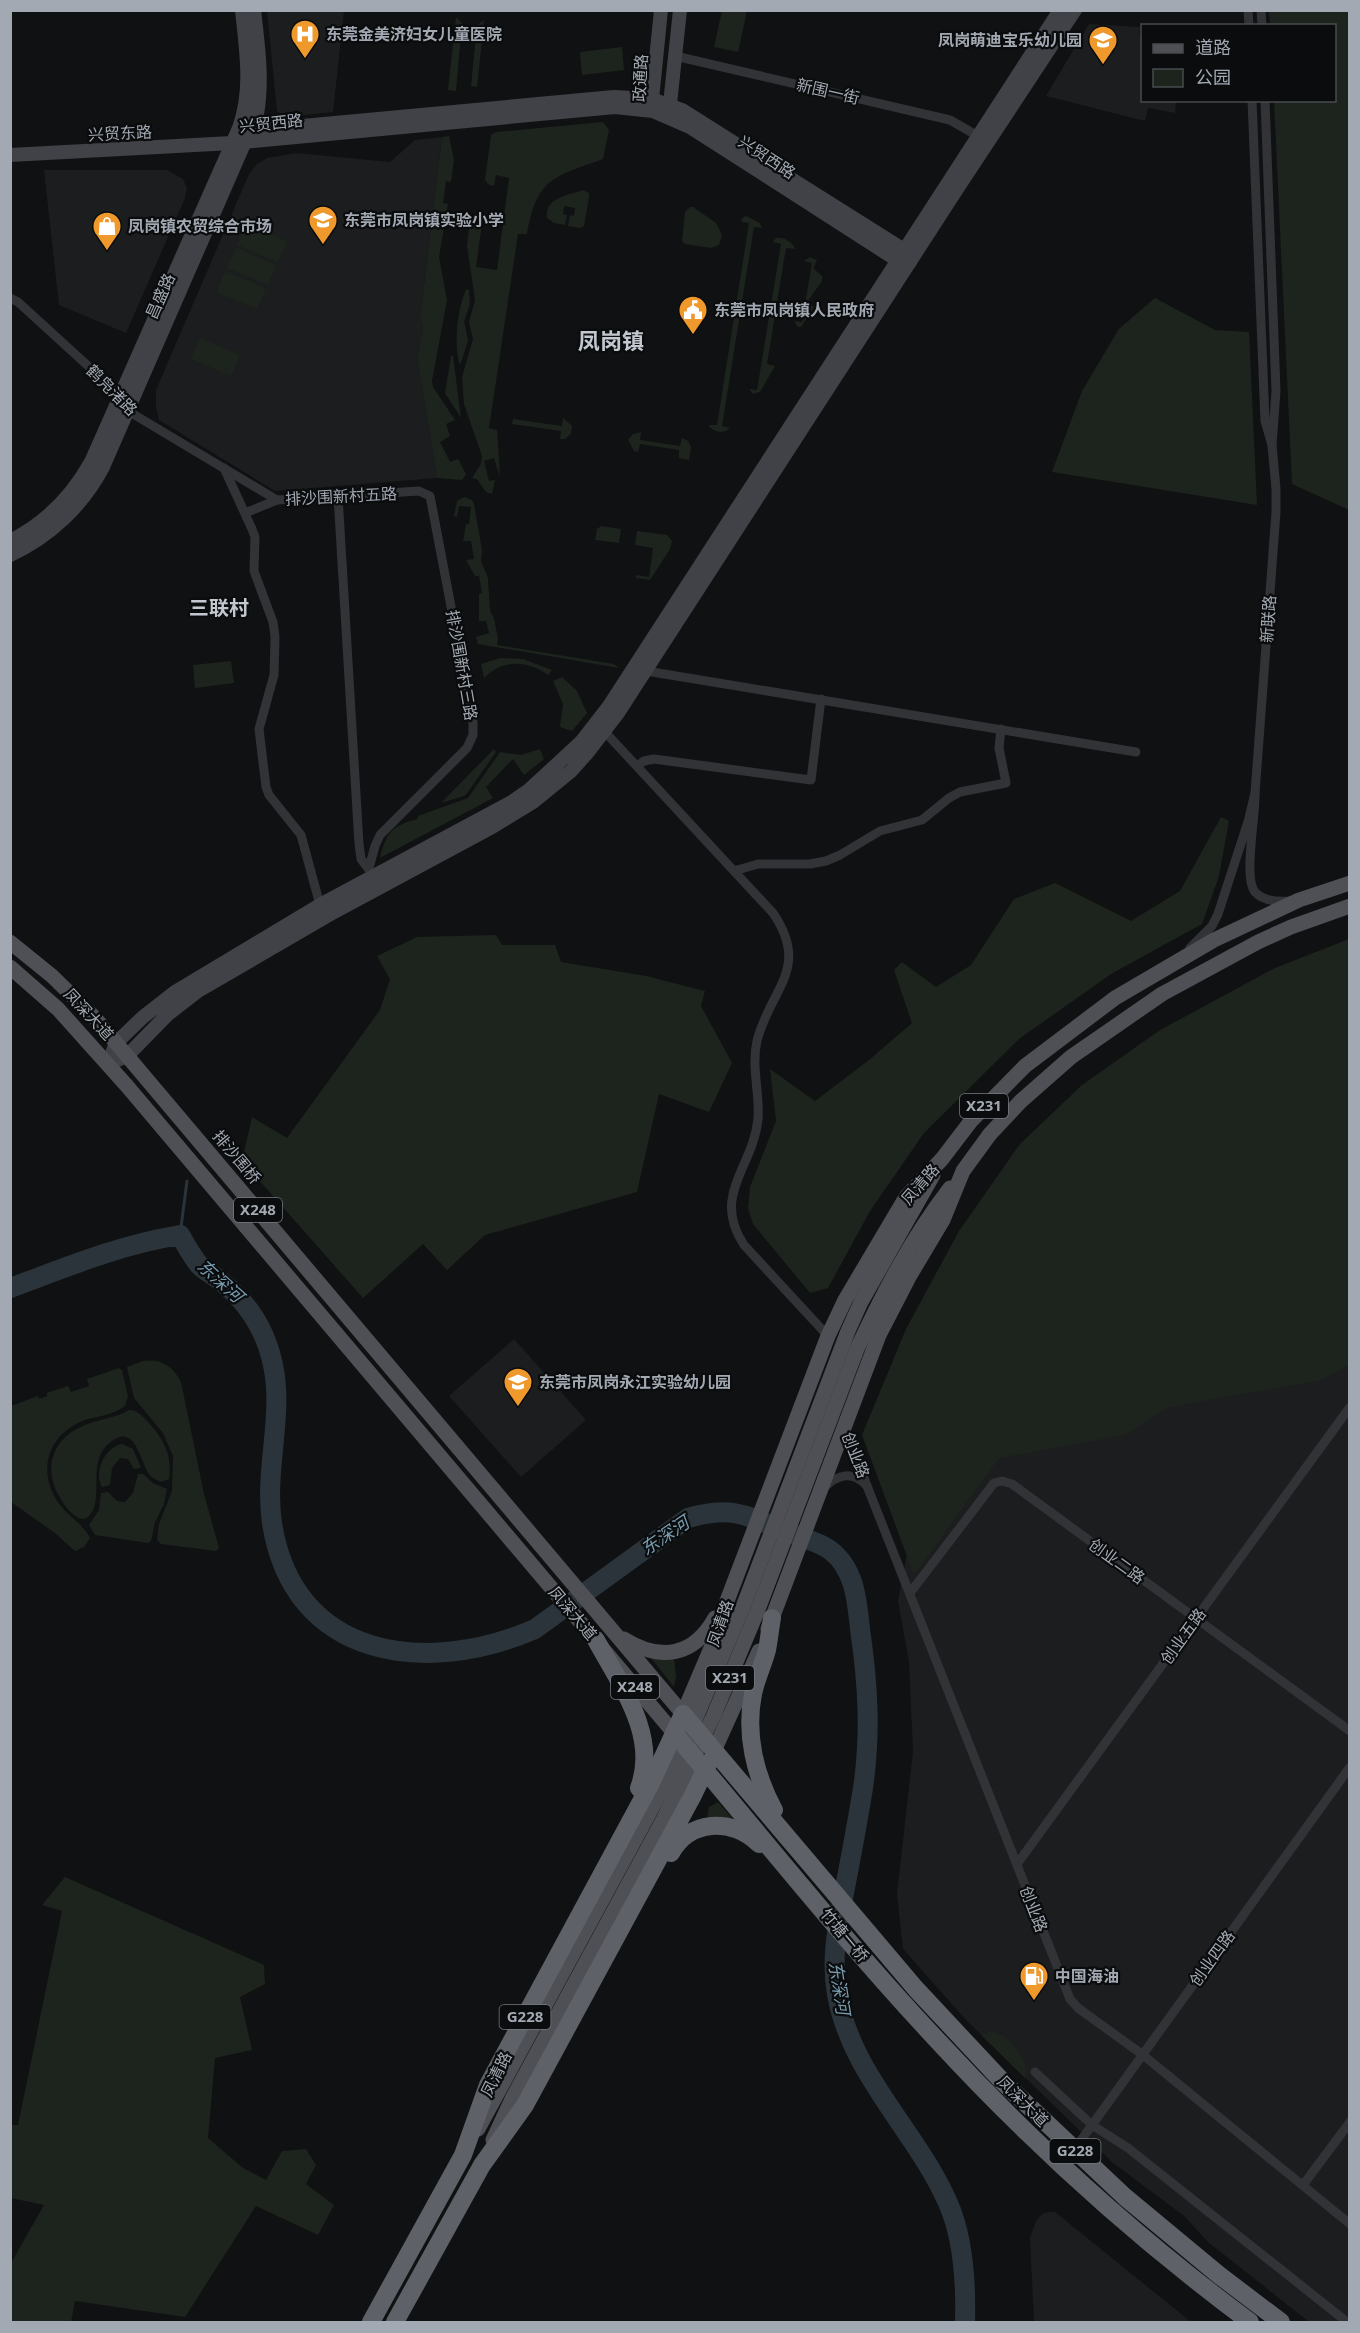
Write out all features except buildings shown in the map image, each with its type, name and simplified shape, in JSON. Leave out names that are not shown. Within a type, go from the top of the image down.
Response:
[{"type":"highway","points":[[772,1618],[766,1652],[752,1697],[751,1744],[758,1772],[769,1800],[795,1835],[806,1859]]},
{"type":"highway","points":[[596,1640],[637,1718],[645,1755],[641,1783],[624,1820],[618,1843]]},
{"type":"highway","name":"凤清路","points":[[371,2322],[463,2155],[488,2085],[618,1843],[683,1714]]},
{"type":"highway","name":"凤深大道","points":[[683,1714],[806,1859]]},
{"type":"highway","name":"凤深大道","points":[[674,1733],[799,1880]]},
{"type":"highway","name":"凤清路","points":[[395,2322],[482,2165],[525,2105],[622,1927],[714,1750]]},
{"type":"highway","name":"G228","points":[[622,1927],[646,1899],[676,1844],[699,1827],[719,1825],[743,1832],[756,1841],[777,1865],[799,1880]]},
{"type":"highway","name":"竹塘一桥","points":[[806,1859],[889,1957]]},
{"type":"highway","name":"竹塘一桥","points":[[799,1880],[886,1984]]},
{"type":"highway","name":"凤深大道","points":[[889,1957],[944,2020],[1074,2150],[1179,2243],[1281,2322]]},
{"type":"highway","name":"凤深大道","points":[[886,1984],[963,2068],[1050,2154],[1143,2238],[1250,2322]]},
{"type":"main road","name":"凤清路","points":[[683,1714],[714,1641],[727,1601],[828,1336],[864,1265],[906,1197],[942,1159],[971,1121],[1025,1066],[1115,998],[1181,958],[1299,900],[1350,883]]},
{"type":"main road","name":"凤清路","points":[[463,2155],[664,1818],[713,1717],[757,1612],[838,1398],[879,1302],[931,1213],[990,1134],[1021,1101],[1071,1057],[1131,1014],[1241,950],[1291,927],[1350,906]]},
{"type":"main road","name":"凤深大道","points":[[10,942],[66,989],[160,1094]]},
{"type":"main road","name":"凤深大道","points":[[10,967],[58,1009],[108,1064],[674,1733]]},
{"type":"main road","name":"排沙围桥","points":[[160,1094],[355,1325]]},
{"type":"main road","name":"凤清路","points":[[482,2165],[700,1711],[743,1607],[823,1392],[861,1302],[942,1159]]},
{"type":"main road","name":"凤清路","points":[[714,1750],[772,1618],[879,1335],[909,1277],[943,1220],[963,1171]]},
{"type":"main road","name":"凤深大道","points":[[355,1325],[683,1714]]},
{"type":"main road","points":[[612,1630],[630,1643],[646,1649],[662,1653],[679,1651],[704,1636],[727,1601]]},
{"type":"street","name":"昌盛路","points":[[10,555],[32,544],[53,528],[90,490],[128,411],[242,139],[248,93],[248,72],[242,10]]},
{"type":"street","name":"昌盛路","points":[[10,541],[44,520],[73,491],[91,462],[242,139],[257,114],[260,90],[254,10]]},
{"type":"street","name":"政通路","points":[[661,10],[653,105],[670,104],[680,10]]},
{"type":"street","points":[[108,1064],[127,1056],[167,1015],[198,991],[334,912],[492,827],[526,806],[571,771],[605,732],[646,671],[978,136],[1060,10]]},
{"type":"street","points":[[108,1064],[116,1043],[143,1017],[175,992],[371,873],[510,803],[548,775],[581,742],[614,698],[904,257],[1075,10]]},
{"type":"street","name":"新围一街","points":[[675,56],[950,120],[978,136]]},
{"type":"street","name":"兴贸西路","points":[[242,139],[614,97],[653,105],[904,257]]},
{"type":"street","name":"新联路","points":[[1252,102],[1265,421],[1272,445]]},
{"type":"street","name":"新联路","points":[[1265,102],[1276,391],[1272,445],[1276,512],[1250,869],[1252,885],[1256,892],[1272,901],[1299,900]]},
{"type":"street","name":"兴贸西路","points":[[670,104],[705,124],[904,257]]},
{"type":"street","name":"兴贸东路","points":[[10,155],[242,139]]},
{"type":"street","name":"鹤凫渚路","points":[[10,298],[18,302],[121,396],[128,411],[224,468]]},
{"type":"street","points":[[224,468],[255,537],[254,571],[273,622],[275,637],[274,675],[259,729],[266,787],[269,795],[301,835],[320,906]]},
{"type":"street","name":"排沙围新村五路","points":[[224,468],[277,500],[419,491],[430,496]]},
{"type":"street","points":[[338,496],[359,844],[361,859],[371,873]]},
{"type":"street","name":"排沙围新村三路","points":[[371,873],[375,846],[380,836],[461,754],[473,735],[472,717],[430,496]]},
{"type":"street","points":[[245,513],[277,500]]},
{"type":"street","points":[[646,671],[1136,752]]},
{"type":"street","points":[[637,766],[644,761],[654,759],[811,780],[821,699]]},
{"type":"street","points":[[734,871],[758,864],[810,864],[826,861],[880,831],[922,820],[960,792],[1006,783],[999,748],[1002,729]]},
{"type":"street","points":[[605,732],[773,913],[787,938],[789,959],[785,977],[765,1018],[756,1044],[759,1105],[757,1125],[752,1145],[730,1202],[732,1220],[744,1245],[828,1336]]},
{"type":"street","name":"新联路","points":[[1181,958],[1203,936],[1218,914],[1255,793]]},
{"type":"street","name":"创业五路","points":[[1017,1864],[1350,1407]]},
{"type":"street","name":"创业路","points":[[844,1425],[1070,1999],[1078,2008],[1143,2055],[1350,2224]]},
{"type":"street","name":"创业路","points":[[819,1496],[830,1481],[843,1476],[857,1476],[867,1486]]},
{"type":"street","name":"创业二路","points":[[910,1593],[994,1484],[1002,1481],[1012,1484],[1350,1731]]},
{"type":"street","name":"创业四路","points":[[1074,2150],[1350,1767]]},
{"type":"street","points":[[1035,2072],[1092,2125],[1128,2148],[1347,2322]]},
{"type":"street","points":[[1303,2185],[1350,2122]]},
{"type":"shaded area","name":"东莞金美济妇女儿童医院","points":[[267,11],[344,11],[333,112],[286,117],[277,111]]},
{"type":"shaded area","name":"凤岗萌迪宝乐幼儿园","points":[[1089,24],[1140,27],[1141,102],[1176,102],[1175,113],[1148,108],[1145,121],[1046,96]]},
{"type":"shaded area","name":"东莞市凤岗镇实验小学","points":[[442,137],[420,317],[423,328],[417,357],[437,478],[275,491],[159,420],[156,390],[249,174],[257,164],[267,158],[297,153],[390,162],[415,140]]},
{"type":"shaded area","name":"凤岗镇农贸综合市场","points":[[44,170],[167,170],[183,179],[187,188],[185,198],[126,333],[59,305]]},
{"type":"shaded area","points":[[1349,1124],[1349,2322],[1309,2322],[1208,2242],[1183,2215],[1113,2163],[966,2020],[903,1949],[897,1894],[913,1751],[909,1662],[898,1601],[923,1470]]},
{"type":"shaded area","name":"东莞市凤岗永江实验幼儿园","points":[[514,1339],[586,1420],[521,1477],[449,1396]]},
{"type":"shaded area","points":[[1055,2212],[1191,2322],[1034,2322],[1030,2238],[1036,2221],[1042,2214]]},
{"type":"green space","points":[[722,11],[747,11],[738,52],[714,47]]},
{"type":"green space","points":[[1269,11],[1349,11],[1349,510],[1292,484],[1274,102],[1336,102],[1336,24],[1270,24]]},
{"type":"green space","points":[[456,17],[462,23],[456,91],[448,90]]},
{"type":"green space","points":[[484,20],[477,87],[471,86],[477,25]]},
{"type":"green space","points":[[622,47],[624,70],[582,75],[580,52]]},
{"type":"green space","points":[[603,122],[609,130],[603,159],[571,170],[550,182],[536,201],[527,234],[518,234],[489,428],[497,430],[500,477],[494,458],[484,461],[489,481],[495,480],[492,494],[486,492],[477,479],[472,478],[481,464],[482,456],[464,404],[462,377],[473,339],[469,322],[475,300],[467,246],[470,221],[482,223],[476,267],[497,270],[509,178],[496,175],[494,186],[489,185],[485,180],[491,135],[496,132]]},
{"type":"green space","points":[[449,136],[454,160],[451,182],[446,181],[443,203],[448,204],[439,257],[447,300],[432,381],[433,387],[455,420],[446,424],[450,436],[440,442],[450,462],[458,459],[466,474],[462,480],[437,478],[417,357],[423,328],[420,317],[442,137]]},
{"type":"green space","points":[[583,190],[589,193],[584,226],[580,228],[568,226],[570,215],[574,216],[575,208],[564,206],[563,214],[567,215],[565,225],[554,223],[547,218],[549,206],[558,198]]},
{"type":"green space","points":[[690,207],[716,223],[722,235],[719,245],[711,248],[685,244],[682,241],[685,212]]},
{"type":"green space","points":[[746,216],[760,223],[762,228],[754,227],[722,426],[730,428],[718,432],[708,425],[717,425],[749,223],[741,222]]},
{"type":"green space","points":[[246,224],[287,241],[278,262],[237,245]]},
{"type":"green space","points":[[776,238],[787,240],[795,249],[786,248],[767,364],[775,366],[760,392],[753,394],[749,389],[757,390],[781,244],[773,242]]},
{"type":"green space","points":[[236,247],[276,265],[268,285],[227,268]]},
{"type":"green space","points":[[810,257],[817,260],[813,268],[822,276],[822,281],[807,302],[814,307],[801,327],[798,327],[794,321],[802,322],[812,263],[804,261]]},
{"type":"green space","points":[[225,271],[266,288],[257,309],[217,292]]},
{"type":"green space","points":[[466,289],[469,290],[470,304],[464,321],[468,340],[461,363],[459,363],[457,326]]},
{"type":"green space","points":[[1155,298],[1215,330],[1249,332],[1257,505],[1052,472],[1082,391],[1119,329]]},
{"type":"green space","points":[[200,338],[240,355],[231,376],[191,359]]},
{"type":"green space","points":[[451,356],[453,356],[461,418],[445,393]]},
{"type":"green space","points":[[563,418],[572,426],[571,434],[565,439],[560,439],[561,431],[512,424],[513,419],[562,426]]},
{"type":"green space","points":[[641,432],[640,440],[680,446],[682,438],[688,441],[691,447],[689,460],[679,458],[679,450],[640,444],[638,452],[634,451],[628,440],[633,434]]},
{"type":"green space","points":[[464,497],[472,500],[474,504],[482,550],[481,561],[488,578],[490,611],[494,618],[497,645],[614,664],[619,668],[478,644],[476,637],[489,633],[486,621],[479,621],[479,594],[482,593],[479,576],[475,576],[466,560],[474,559],[471,541],[463,541],[466,524],[469,524],[471,507],[459,506],[457,517],[454,516],[457,501]]},
{"type":"green space","points":[[601,526],[621,529],[619,543],[595,540],[597,529]]},
{"type":"green space","points":[[637,531],[667,535],[672,541],[670,549],[650,580],[636,578],[636,575],[649,577],[653,548],[635,545]]},
{"type":"green space","points":[[500,658],[523,659],[552,670],[548,675],[532,666],[515,664],[499,667],[484,678],[481,664]]},
{"type":"green space","points":[[231,661],[234,683],[195,688],[193,665]]},
{"type":"green space","points":[[562,677],[577,691],[587,713],[572,731],[560,727],[563,704],[553,681]]},
{"type":"green space","points":[[494,749],[496,752],[468,792],[464,796],[441,803]]},
{"type":"green space","points":[[540,749],[544,759],[524,775],[513,759],[486,787],[493,798],[380,858],[388,836],[397,827],[418,819],[418,816],[468,798],[500,752],[521,755]]},
{"type":"green space","points":[[1221,817],[1229,821],[1219,876],[1202,924],[1111,974],[1019,1039],[924,1133],[870,1211],[828,1288],[810,1293],[753,1224],[748,1208],[750,1187],[776,1121],[770,1069],[815,1101],[869,1060],[912,1023],[894,970],[902,962],[936,987],[971,965],[1014,899],[1055,883],[1131,921],[1180,891]]},
{"type":"green space","points":[[496,935],[502,945],[555,945],[561,962],[646,976],[705,991],[701,1006],[732,1063],[709,1112],[659,1094],[637,1192],[485,1235],[447,1270],[423,1244],[363,1298],[242,1161],[252,1117],[287,1138],[380,1010],[390,979],[377,956],[417,937]]},
{"type":"green space","points":[[1349,939],[1349,1365],[1321,1380],[1169,1407],[1125,1435],[999,1458],[914,1575],[862,1435],[906,1329],[959,1231],[1020,1144],[1082,1085],[1160,1030],[1275,968]]},
{"type":"green space","points":[[143,1361],[166,1364],[181,1382],[204,1494],[219,1548],[216,1551],[161,1544],[157,1540],[159,1524],[172,1491],[173,1456],[163,1433],[134,1398],[127,1367]]},
{"type":"green space","points":[[119,1368],[122,1370],[128,1396],[125,1406],[73,1426],[55,1442],[50,1452],[48,1475],[50,1487],[64,1510],[83,1527],[90,1538],[84,1547],[75,1551],[55,1533],[11,1502],[11,1406],[38,1396],[39,1399],[47,1396],[47,1393],[68,1386],[71,1392],[89,1386],[87,1379]]},
{"type":"green space","points":[[129,1410],[142,1416],[162,1441],[170,1463],[169,1479],[161,1482],[153,1478],[135,1444],[124,1436],[116,1438],[101,1453],[98,1463],[95,1505],[85,1519],[77,1517],[63,1503],[54,1485],[52,1464],[54,1454],[65,1437],[74,1430]]},
{"type":"green space","points":[[122,1444],[133,1449],[141,1468],[134,1469],[128,1459],[120,1458],[112,1468],[110,1485],[102,1487],[99,1474],[102,1461],[110,1450]]},
{"type":"green space","points":[[138,1474],[143,1474],[153,1483],[167,1489],[151,1541],[148,1543],[95,1535],[89,1525],[99,1510],[101,1493],[108,1492],[117,1501],[125,1502],[133,1493]]},
{"type":"green space","points":[[674,1657],[676,1676],[674,1687],[651,1658]]},
{"type":"green space","points":[[718,1802],[735,1822],[707,1821],[709,1807]]},
{"type":"green space","points":[[65,1877],[264,1965],[265,1984],[240,1997],[252,2050],[215,2058],[208,2138],[243,2168],[266,2180],[282,2151],[306,2149],[316,2165],[306,2184],[334,2205],[318,2235],[256,2206],[185,2317],[75,2301],[71,2322],[11,2322],[11,2263],[44,2205],[11,2198],[11,2125],[18,2125],[62,1911],[42,1905]]},
{"type":"green space","points":[[991,2031],[1004,2037],[1017,2049],[1025,2064],[1025,2078],[981,2035]]},
{"type":"waterway","points":[[180,1235],[187,1181]]},
{"type":"waterway","name":"东深河","points":[[10,1288],[114,1251],[180,1235],[200,1266],[231,1290],[248,1309],[261,1329],[270,1353],[276,1384],[270,1503],[272,1523],[285,1569],[307,1604],[336,1629],[371,1645],[410,1652],[451,1652],[494,1644],[535,1629],[688,1518],[704,1514],[718,1512],[751,1517],[821,1545],[838,1558],[850,1576],[856,1596],[865,1669],[868,1728],[863,1788],[836,1946],[835,1982],[844,2023],[856,2051],[935,2176],[948,2203],[961,2246],[965,2322]]},
{"type":"place","name":"东莞金美济妇女儿童医院","points":[[305,60]]},
{"type":"place","name":"凤岗萌迪宝乐幼儿园","points":[[1103,66]]},
{"type":"place","name":"东莞市凤岗镇实验小学","points":[[323,246]]},
{"type":"place","name":"凤岗镇农贸综合市场","points":[[107,252]]},
{"type":"place","name":"东莞市凤岗镇人民政府","points":[[693,336]]},
{"type":"place","name":"东莞市凤岗永江实验幼儿园","points":[[518,1408]]},
{"type":"place","name":"中国海油","points":[[1034,2002]]},
{"type":"district","name":"凤岗镇","points":[[611,341]]},
{"type":"district","name":"三联村","points":[[219,608]]}]
